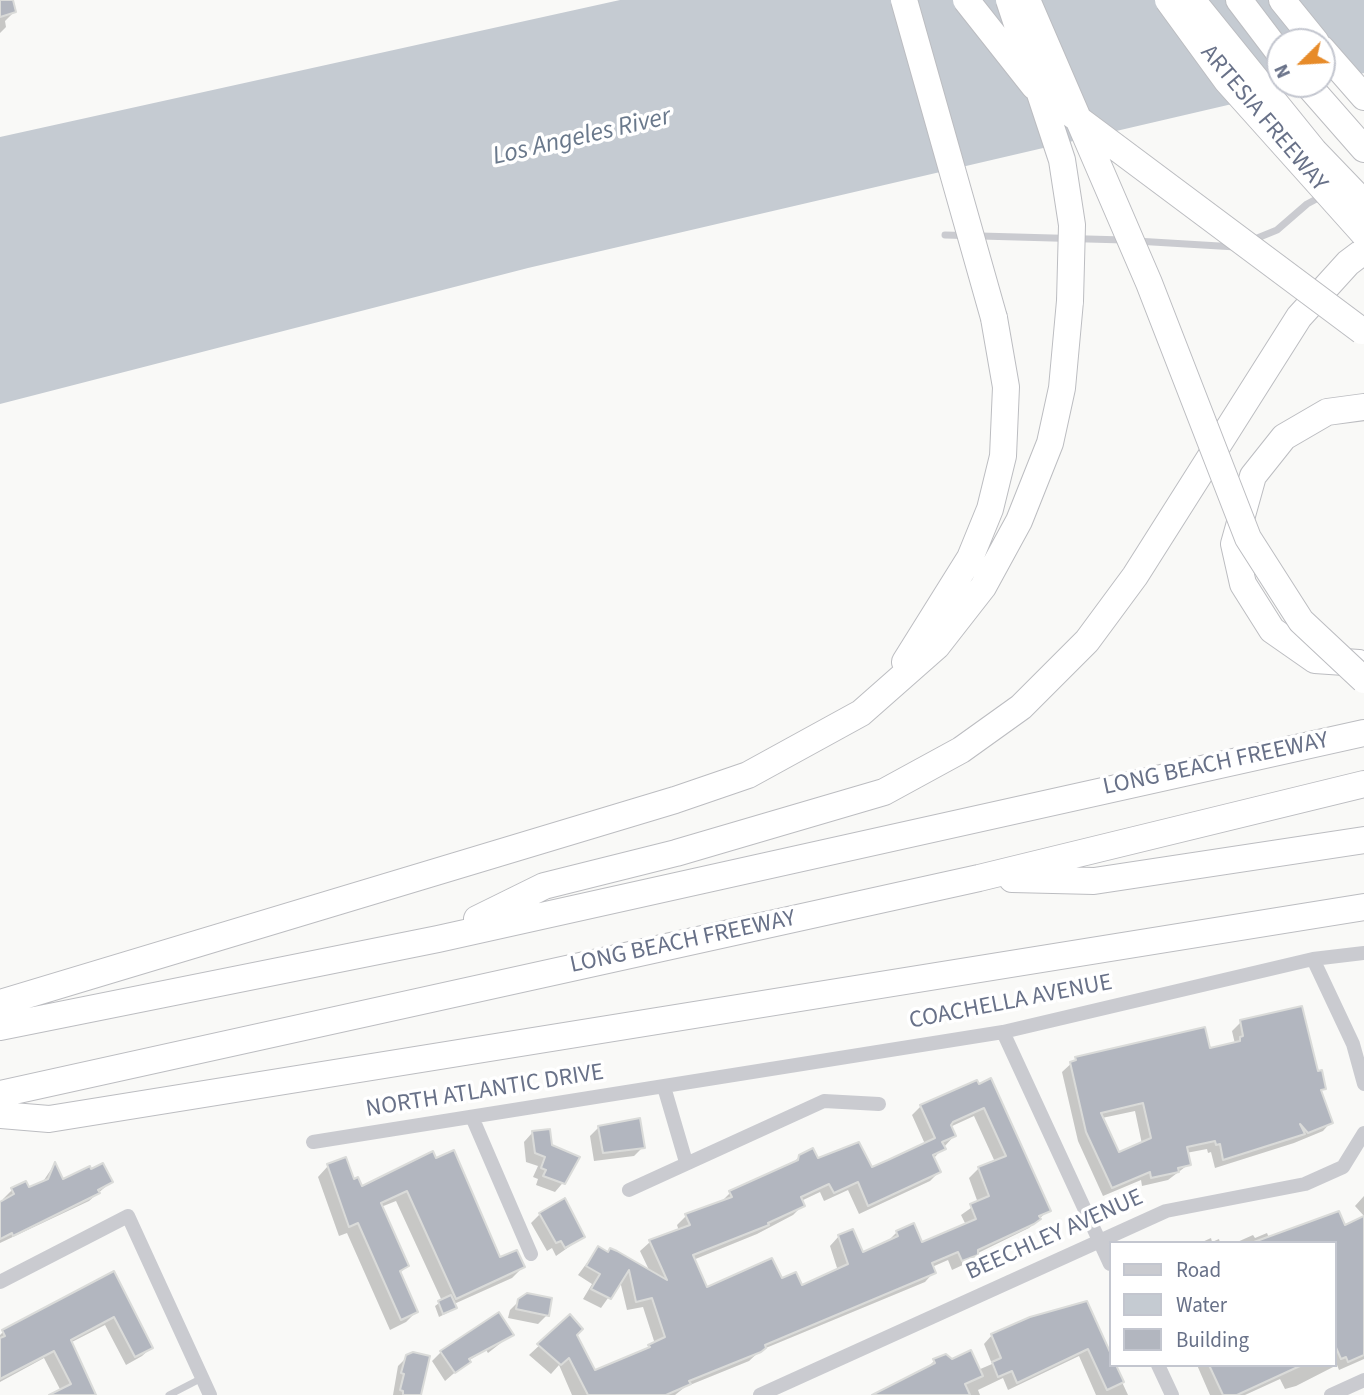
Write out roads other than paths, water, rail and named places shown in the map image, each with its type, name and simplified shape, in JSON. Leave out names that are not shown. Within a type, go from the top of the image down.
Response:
[{"type":"highway","points":[[886,692],[971,558],[990,509],[1003,456],[1006,387],[995,318],[904,0]]},
{"type":"highway","points":[[966,0],[1034,86],[1363,332]]},
{"type":"highway","points":[[0,1003],[675,800],[748,775],[860,713],[937,646],[983,587],[1019,521],[1052,432],[1062,388],[1070,301],[1072,225],[1062,160],[1009,0]]},
{"type":"highway","points":[[1027,0],[1149,283],[1248,538],[1301,621],[1364,680]]},
{"type":"highway","name":"ARTESIA FREEWAY","points":[[1168,0],[1227,81],[1364,234]]},
{"type":"highway","points":[[1192,0],[1314,151],[1361,190]]},
{"type":"highway","points":[[1207,0],[1361,190]]},
{"type":"highway","points":[[1239,0],[1266,36]]},
{"type":"highway","points":[[1282,0],[1305,28]]},
{"type":"highway","points":[[1336,65],[1364,97]]},
{"type":"highway","points":[[1319,98],[1364,149]]},
{"type":"highway","points":[[438,939],[544,886],[676,853],[884,792],[961,750],[1021,707],[1087,641],[1135,576],[1299,317],[1348,263],[1364,251]]},
{"type":"highway","points":[[1364,407],[1327,412],[1284,437],[1253,476],[1234,544],[1243,584],[1272,630],[1315,660],[1364,664]]},
{"type":"highway","name":"LONG BEACH FREEWAY","points":[[0,1027],[438,939],[1364,733]]},
{"type":"highway","name":"LONG BEACH FREEWAY","points":[[0,1094],[979,878],[1364,784]]},
{"type":"highway","points":[[979,878],[1094,881],[1364,840]]},
{"type":"highway","points":[[0,1115],[49,1119],[1359,909]]},
{"type":"street","name":"COACHELLA AVENUE","points":[[664,1087],[1003,1032],[1313,960],[1364,953]]},
{"type":"street","points":[[1313,960],[1353,1044],[1364,1084]]},
{"type":"street","points":[[1003,1032],[1108,1260]]},
{"type":"street","points":[[664,1087],[687,1162]]},
{"type":"street","name":"NORTH ATLANTIC DRIVE","points":[[313,1142],[664,1087]]},
{"type":"street","points":[[629,1190],[824,1101],[879,1104]]},
{"type":"street","points":[[472,1117],[531,1254]]},
{"type":"street","name":"BEECHLEY AVENUE","points":[[760,1395],[1166,1211],[1304,1184],[1343,1167],[1364,1133]]},
{"type":"street","points":[[0,1282],[128,1216],[210,1395]]},
{"type":"street","points":[[1159,1367],[1171,1395]]},
{"type":"street","points":[[1331,1395],[1364,1380]]},
{"type":"lane","points":[[945,235],[1237,247],[1277,230],[1307,204],[1361,190]]},
{"type":"lane","points":[[169,1395],[202,1378]]},
{"type":"water","name":"Los Angeles River","points":[[620,0],[1364,0],[1364,73],[1336,80],[1336,28],[1266,28],[1266,96],[528,268],[0,404],[0,137]]}]
